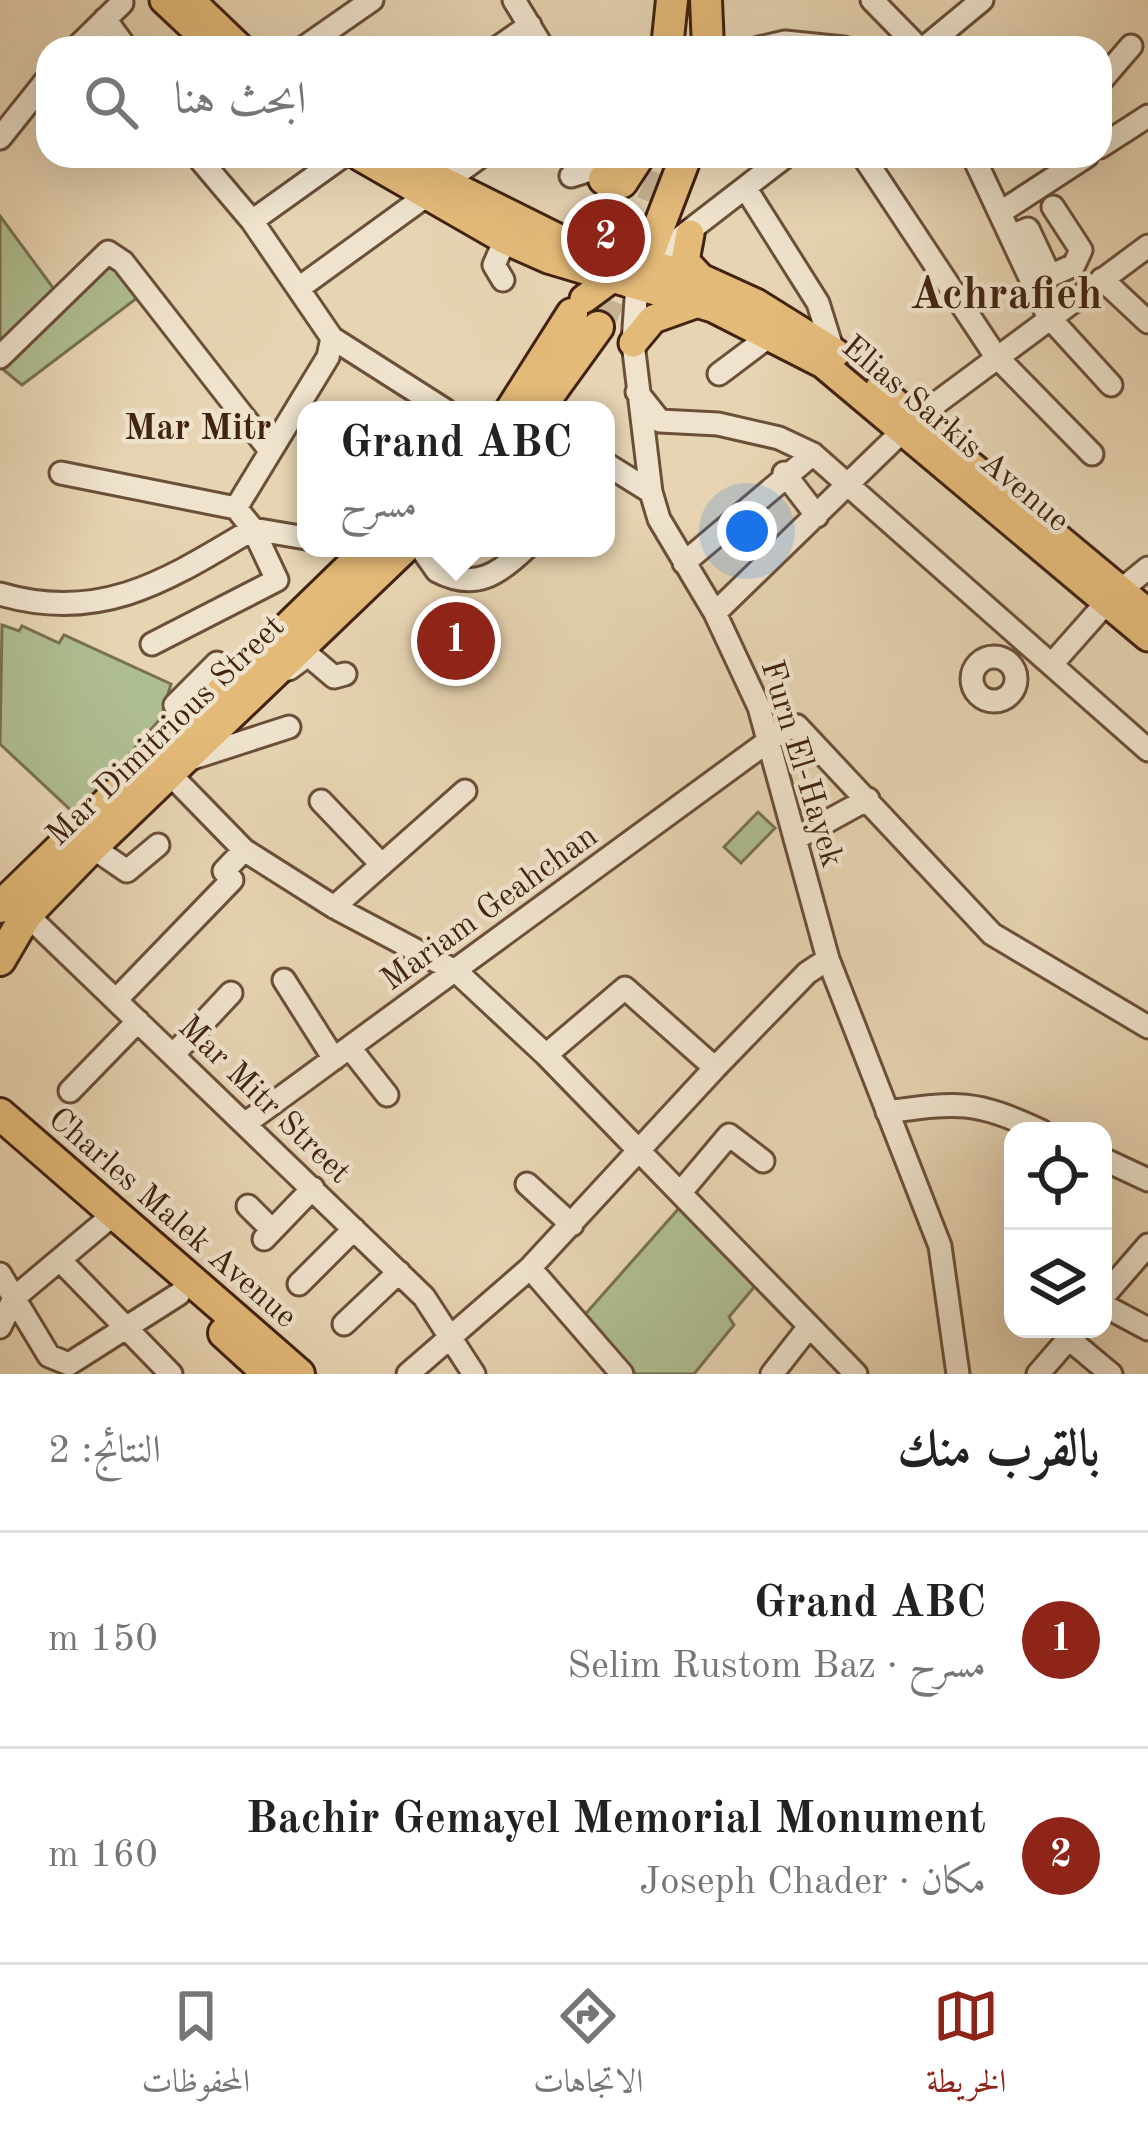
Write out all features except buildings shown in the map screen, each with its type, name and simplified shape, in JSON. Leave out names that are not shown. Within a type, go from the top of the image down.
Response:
[{"type":"highway","points":[[669,36],[675,0]]},
{"type":"highway","points":[[675,0],[679,36]]},
{"type":"highway","points":[[694,36],[695,0]]},
{"type":"highway","points":[[706,0],[707,36]]},
{"type":"highway","points":[[601,168],[622,182],[631,168]]},
{"type":"highway","points":[[624,268],[677,168]]},
{"type":"highway","points":[[521,401],[584,315]]},
{"type":"highway","points":[[542,401],[584,315]]},
{"type":"highway","name":"Mar Dimitrious Street","points":[[9,903],[92,847],[175,752],[361,557]]},
{"type":"highway","name":"Mar Dimitrious Street","points":[[175,752],[429,560]]},
{"type":"highway","points":[[0,960],[9,903],[175,752]]},
{"type":"highway","name":"Charles Malek Avenue","points":[[3,1122],[179,1294],[269,1374]]},
{"type":"highway","name":"Charles Malek Avenue","points":[[108,1220],[299,1374]]},
{"type":"main road","points":[[185,4],[207,36]]},
{"type":"main road","points":[[185,4],[225,36]]},
{"type":"main road","points":[[386,168],[624,268]]},
{"type":"main road","points":[[408,168],[505,240],[548,259],[624,268]]},
{"type":"main road","points":[[633,343],[652,320],[699,291],[685,261],[689,234]]},
{"type":"main road","points":[[548,259],[572,286],[584,315],[624,268]]},
{"type":"main road","name":"Elias Sarkis Avenue","points":[[624,268],[783,317],[833,351],[908,425]]},
{"type":"main road","name":"Elias Sarkis Avenue","points":[[699,291],[823,364],[908,425],[1114,596],[1148,638]]},
{"type":"main road","name":"Elias Sarkis Avenue","points":[[1114,596],[1148,613]]},
{"type":"street","points":[[320,36],[372,0]]},
{"type":"street","points":[[514,0],[536,36]]},
{"type":"street","points":[[872,0],[909,36]]},
{"type":"street","points":[[936,36],[982,0]]},
{"type":"street","points":[[95,36],[122,3]]},
{"type":"street","points":[[514,36],[530,25]]},
{"type":"street","points":[[1112,68],[1131,46]]},
{"type":"street","points":[[0,138],[36,93]]},
{"type":"street","points":[[1112,139],[1148,116]]},
{"type":"street","points":[[207,168],[252,221],[332,338],[431,401]]},
{"type":"street","points":[[252,221],[326,168]]},
{"type":"street","points":[[298,288],[463,168]]},
{"type":"street","points":[[572,176],[597,168]]},
{"type":"street","name":"Furn El-Hayek","points":[[600,168],[625,237],[642,445],[651,492],[750,684],[828,959],[887,1112]]},
{"type":"street","points":[[624,268],[689,234],[771,168]]},
{"type":"street","points":[[871,168],[994,355],[1092,454]]},
{"type":"street","points":[[979,168],[1048,316],[1111,385]]},
{"type":"street","points":[[1000,212],[1068,168]]},
{"type":"street","points":[[746,189],[818,303],[833,351]]},
{"type":"street","points":[[1011,236],[1028,229],[1050,276],[1073,265],[1079,246],[1053,206]]},
{"type":"street","points":[[503,280],[494,265],[505,240]]},
{"type":"street","points":[[715,613],[908,425],[994,355],[1148,246]]},
{"type":"street","points":[[0,357],[108,252],[123,262],[268,448]]},
{"type":"street","points":[[1073,265],[1142,320]]},
{"type":"street","points":[[584,315],[601,297],[616,304],[633,343]]},
{"type":"street","points":[[719,374],[771,335]]},
{"type":"street","points":[[306,401],[332,338]]},
{"type":"street","points":[[637,391],[660,422],[718,424],[779,439],[813,454],[1148,750]]},
{"type":"street","points":[[236,508],[268,448],[297,415]]},
{"type":"street","points":[[615,462],[642,445]]},
{"type":"street","points":[[684,563],[784,473],[813,454]]},
{"type":"street","points":[[615,468],[651,492]]},
{"type":"street","points":[[61,473],[236,508],[254,529],[277,574],[274,584],[152,644]]},
{"type":"street","points":[[784,473],[817,516]]},
{"type":"street","points":[[0,594],[44,603],[123,597],[163,583],[254,529],[297,536]]},
{"type":"street","points":[[429,560],[471,572],[494,566],[504,557]]},
{"type":"street","points":[[429,560],[489,579],[515,557]]},
{"type":"street","points":[[1052,664],[1114,596],[1148,568]]},
{"type":"street","points":[[1010,664],[1028,644]]},
{"type":"street","points":[[254,692],[308,655],[334,677],[345,674]]},
{"type":"street","points":[[217,663],[175,705],[175,752],[244,850],[334,907],[457,971],[546,1055],[856,1374]]},
{"type":"street","points":[[175,752],[289,727]]},
{"type":"street","points":[[769,741],[790,728],[805,730],[992,934],[1148,1027]]},
{"type":"street","name":"Mariam Geahchan","points":[[246,1124],[714,775],[769,741]]},
{"type":"street","points":[[334,907],[465,791]]},
{"type":"street","points":[[794,839],[868,799]]},
{"type":"street","points":[[321,801],[381,864]]},
{"type":"street","points":[[92,847],[127,871],[158,845]]},
{"type":"street","points":[[116,1000],[232,880],[224,872],[244,850]]},
{"type":"street","name":"Mar Mitr Street","points":[[9,903],[399,1272],[453,1335],[474,1374]]},
{"type":"street","points":[[408,1374],[530,1268],[715,1068],[807,973],[828,959]]},
{"type":"street","points":[[284,980],[342,1054],[388,1095]]},
{"type":"street","points":[[546,1055],[625,988],[715,1068]]},
{"type":"street","points":[[173,1054],[231,993]]},
{"type":"street","points":[[70,1091],[138,1021]]},
{"type":"street","points":[[958,1374],[940,1246],[887,1112],[959,1102],[985,1105],[1022,1122]]},
{"type":"street","points":[[681,1192],[729,1135],[763,1161]]},
{"type":"street","points":[[1112,1163],[1148,1180]]},
{"type":"street","points":[[527,1184],[572,1225]]},
{"type":"street","points":[[248,1206],[268,1234],[313,1188]]},
{"type":"street","points":[[0,1327],[14,1298],[108,1220]]},
{"type":"street","points":[[299,1283],[354,1228]]},
{"type":"street","points":[[1112,1290],[1148,1245]]},
{"type":"street","points":[[60,1260],[171,1374]]},
{"type":"street","points":[[530,1268],[622,1374]]},
{"type":"street","points":[[344,1324],[399,1272]]},
{"type":"street","points":[[0,1274],[50,1356],[62,1363],[84,1358],[179,1294]]},
{"type":"street","points":[[1112,1307],[1148,1330]]},
{"type":"street","points":[[772,1374],[808,1328]]},
{"type":"street","points":[[1038,1374],[1070,1338]]},
{"type":"street","points":[[1077,1338],[1112,1374]]},
{"type":"green space","points":[[0,216],[62,300],[115,260],[141,295],[22,385],[0,367]]},
{"type":"green space","points":[[2,625],[19,631],[22,626],[59,643],[64,635],[171,684],[161,718],[76,815],[0,744]]},
{"type":"green space","points":[[758,812],[775,828],[741,863],[724,847]]},
{"type":"green space","points":[[681,1206],[755,1286],[729,1317],[734,1325],[694,1374],[631,1374],[581,1319]]},
{"type":"tunnel","points":[[598,327],[666,168]]},
{"type":"place","name":"Bachir Gemayel Memorial Monument","points":[[606,238]]},
{"type":"place","name":"Grand ABC","points":[[456,641]]},
{"type":"district","name":"Achrafieh","points":[[1006,292]]},
{"type":"district","name":"Mar Mitr","points":[[198,426]]}]
